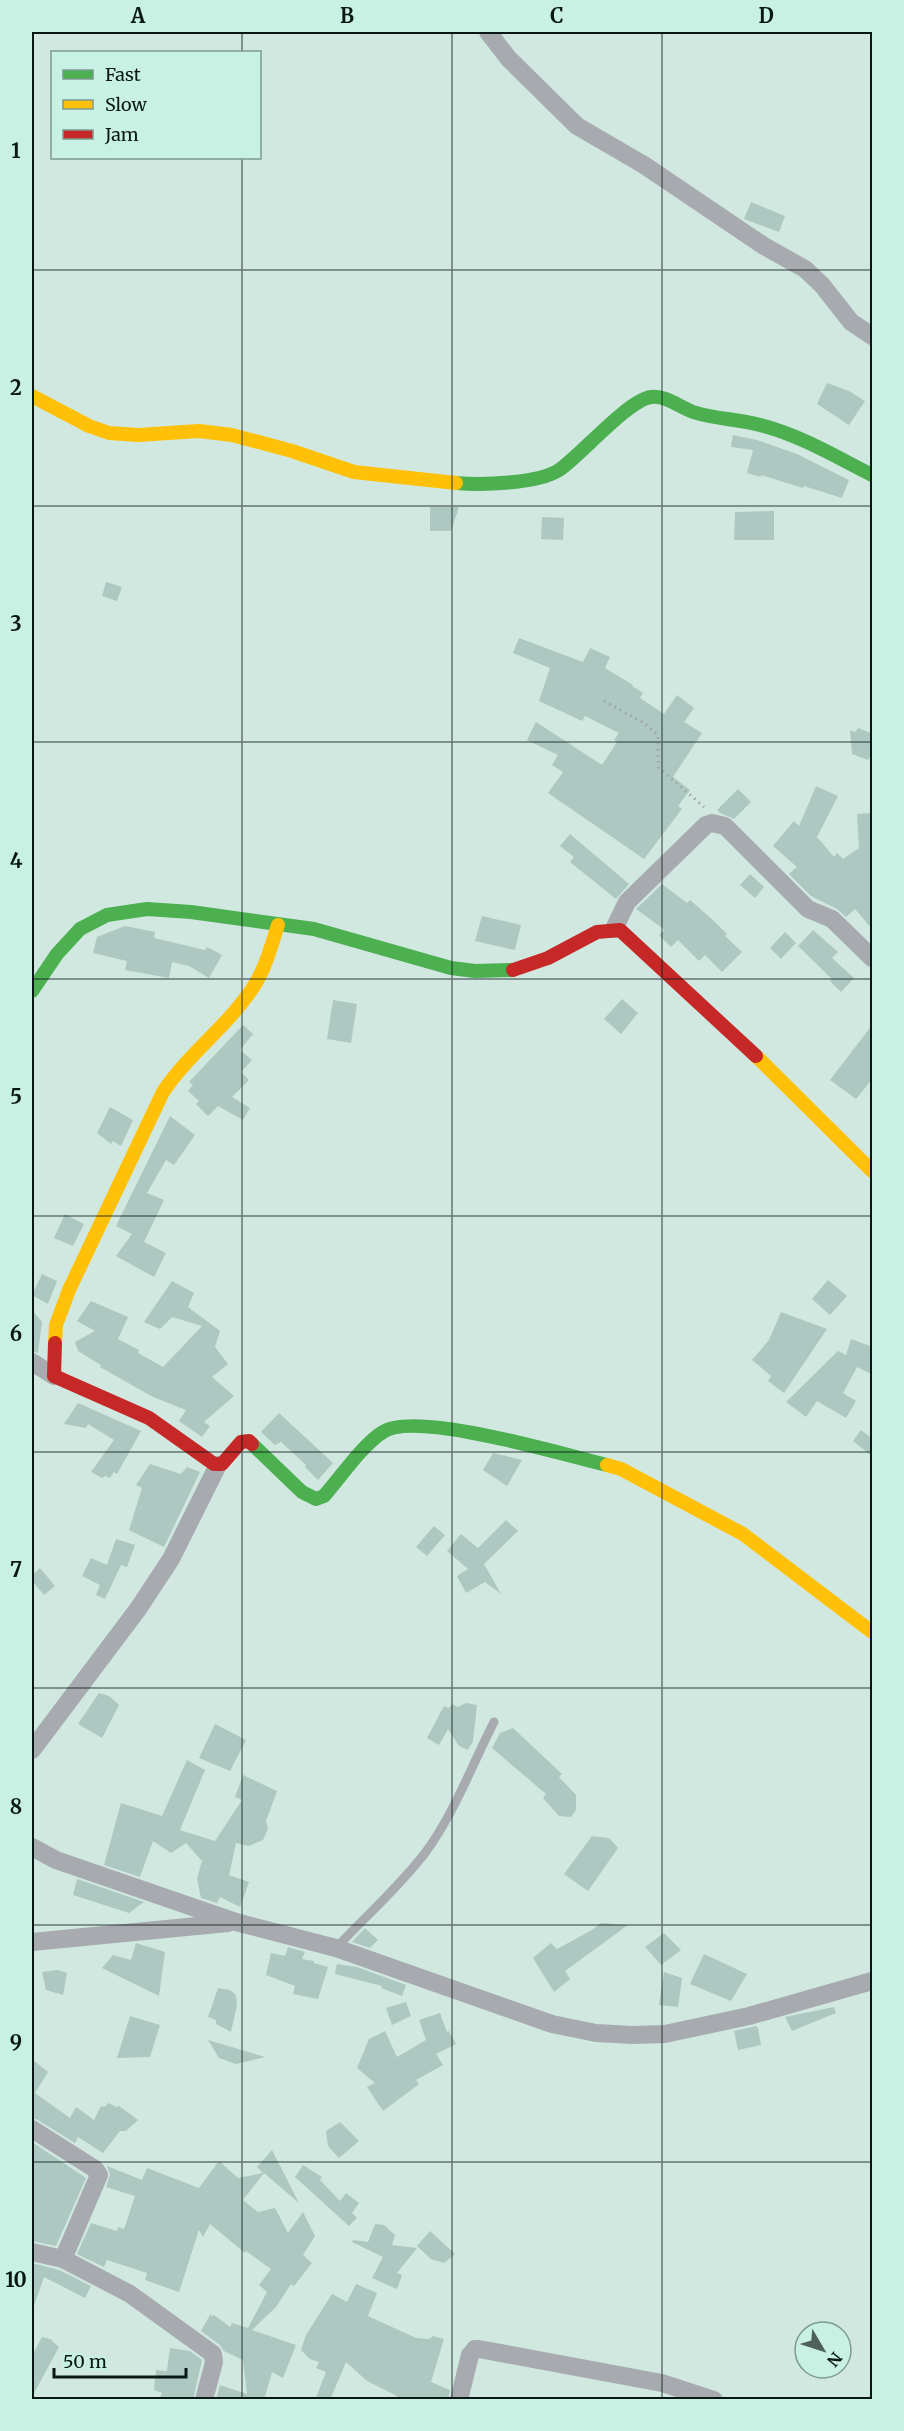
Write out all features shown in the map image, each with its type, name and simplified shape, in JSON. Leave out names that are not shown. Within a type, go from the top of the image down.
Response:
[{"type":"street","points":[[488,32],[508,59],[577,126],[644,165],[764,246],[805,270],[822,285],[851,322],[873,336]]},
{"type":"street","points":[[32,396],[89,426],[109,433],[138,435],[199,431],[232,435],[292,451],[354,472],[479,485],[540,478],[558,471],[613,423],[642,400],[651,397],[666,399],[693,412],[761,426],[803,440],[873,475]]},
{"type":"street","points":[[614,929],[627,902],[706,825],[719,823],[725,826],[808,909],[832,919],[873,958]]},
{"type":"street","points":[[32,991],[71,936],[92,922],[120,912],[151,910],[184,912],[313,929],[449,968],[498,972],[517,971],[562,952],[595,932],[609,928],[620,930],[764,1063],[873,1170]]},
{"type":"street","points":[[54,1376],[56,1325],[69,1290],[160,1099],[173,1075],[243,1001],[255,985],[278,925]]},
{"type":"street","points":[[32,1362],[54,1376],[149,1418],[218,1465]]},
{"type":"street","points":[[32,1750],[138,1610],[171,1559],[218,1465],[242,1442],[249,1441],[302,1492],[316,1499],[324,1496],[382,1432],[394,1426],[410,1425],[476,1433],[621,1469],[743,1534],[873,1632]]},
{"type":"street","points":[[32,1847],[56,1860],[236,1922],[336,1948],[552,2024],[596,2033],[665,2034],[750,2016],[873,1981]]},
{"type":"street","points":[[32,1942],[236,1922]]},
{"type":"street","points":[[32,2129],[95,2169],[99,2175],[63,2259]]},
{"type":"street","points":[[32,2252],[63,2259],[130,2294],[213,2354],[214,2362],[204,2400]]},
{"type":"street","points":[[459,2400],[470,2355],[475,2349],[479,2349],[662,2383],[714,2400]]},
{"type":"lane","points":[[336,1948],[373,1912],[425,1852],[447,1818],[494,1722]]},
{"type":"path","points":[[604,701],[644,723],[658,735],[658,767],[725,826]]},
{"type":"building","points":[[751,202],[785,216],[779,232],[744,219]]},
{"type":"building","points":[[827,383],[849,391],[865,401],[849,425],[817,404]]},
{"type":"building","points":[[733,435],[757,440],[797,454],[849,480],[842,498],[804,486],[803,488],[747,473],[753,450],[731,447]]},
{"type":"building","points":[[430,507],[459,507],[451,531],[430,531]]},
{"type":"building","points":[[774,511],[774,540],[734,540],[735,512]]},
{"type":"building","points":[[542,517],[564,518],[563,540],[541,539]]},
{"type":"building","points":[[106,582],[122,587],[117,601],[102,596]]},
{"type":"building","points":[[519,638],[583,662],[590,648],[610,657],[605,668],[633,685],[643,693],[640,698],[664,714],[677,695],[694,708],[684,722],[702,733],[673,777],[690,790],[678,806],[682,809],[644,859],[548,793],[563,772],[552,765],[558,755],[527,740],[536,722],[602,765],[617,742],[614,740],[619,733],[585,716],[582,721],[539,701],[550,668],[513,653]]},
{"type":"building","points":[[858,728],[871,733],[873,752],[868,760],[852,754],[850,730],[855,732]]},
{"type":"building","points":[[816,786],[838,796],[817,837],[834,857],[837,853],[843,859],[859,848],[857,814],[870,813],[873,839],[873,930],[855,909],[846,917],[837,909],[811,896],[789,874],[797,867],[773,846],[794,821],[799,826]]},
{"type":"building","points":[[738,789],[751,802],[734,819],[717,810]]},
{"type":"building","points":[[570,834],[629,884],[616,899],[570,862],[574,857],[560,846]]},
{"type":"building","points":[[750,874],[764,887],[755,898],[740,885]]},
{"type":"building","points":[[662,884],[687,903],[690,900],[727,934],[725,936],[742,952],[722,972],[705,955],[699,961],[678,940],[671,947],[659,935],[665,930],[636,909]]},
{"type":"building","points":[[482,916],[521,925],[515,950],[475,941]]},
{"type":"building","points":[[125,926],[155,932],[154,938],[205,950],[207,947],[222,955],[209,978],[189,966],[172,962],[169,978],[125,970],[127,961],[93,953],[97,937]]},
{"type":"building","points":[[813,930],[838,952],[832,958],[854,978],[841,992],[830,981],[832,979],[798,946]]},
{"type":"building","points":[[785,932],[796,943],[781,959],[770,948]]},
{"type":"building","points":[[622,999],[638,1013],[621,1034],[604,1019]]},
{"type":"building","points":[[333,1000],[357,1004],[351,1043],[327,1039]]},
{"type":"building","points":[[873,1024],[873,1078],[856,1099],[830,1080]]},
{"type":"building","points":[[243,1025],[253,1034],[240,1050],[252,1060],[241,1072],[249,1080],[232,1097],[250,1108],[243,1120],[218,1106],[208,1116],[196,1104],[199,1101],[188,1091],[193,1085],[189,1082]]},
{"type":"building","points":[[110,1107],[133,1120],[121,1146],[113,1141],[111,1144],[97,1133]]},
{"type":"building","points":[[170,1116],[195,1135],[174,1165],[166,1160],[147,1193],[164,1200],[144,1242],[166,1253],[154,1277],[116,1256],[132,1234],[116,1226]]},
{"type":"building","points":[[65,1214],[84,1224],[73,1246],[54,1238]]},
{"type":"building","points":[[42,1274],[57,1281],[48,1304],[32,1295]]},
{"type":"building","points":[[828,1280],[847,1296],[830,1315],[812,1299]]},
{"type":"building","points":[[172,1281],[194,1293],[188,1307],[220,1331],[215,1347],[228,1364],[212,1377],[234,1396],[204,1422],[210,1426],[202,1437],[179,1421],[186,1410],[153,1397],[100,1367],[101,1365],[78,1351],[75,1342],[95,1331],[77,1321],[91,1301],[128,1317],[118,1339],[163,1367],[202,1326],[172,1317],[160,1329],[144,1322]]},
{"type":"building","points":[[32,1310],[42,1322],[38,1353],[32,1351]]},
{"type":"building","points":[[781,1312],[827,1329],[784,1393],[768,1381],[771,1376],[752,1360],[769,1340]]},
{"type":"building","points":[[851,1339],[873,1347],[873,1375],[857,1367],[843,1393],[856,1401],[846,1418],[817,1401],[806,1417],[786,1402],[838,1351],[846,1355]]},
{"type":"building","points":[[78,1403],[141,1431],[117,1474],[114,1472],[110,1478],[105,1476],[102,1478],[91,1472],[114,1440],[88,1424],[86,1428],[64,1424]]},
{"type":"building","points":[[279,1413],[333,1463],[318,1480],[305,1467],[306,1465],[281,1442],[275,1445],[261,1432]]},
{"type":"building","points":[[861,1430],[873,1439],[873,1457],[853,1441]]},
{"type":"building","points":[[493,1453],[522,1460],[507,1486],[483,1470]]},
{"type":"building","points":[[150,1464],[181,1474],[187,1467],[200,1472],[164,1547],[129,1530],[142,1488],[136,1485]]},
{"type":"building","points":[[506,1520],[518,1531],[484,1564],[501,1594],[485,1582],[466,1593],[457,1576],[468,1569],[447,1551],[461,1534],[478,1548]]},
{"type":"building","points":[[434,1526],[445,1535],[427,1556],[416,1547]]},
{"type":"building","points":[[116,1539],[135,1545],[127,1567],[121,1565],[105,1599],[96,1595],[100,1585],[82,1576],[91,1558],[107,1565]]},
{"type":"building","points":[[40,1568],[55,1586],[44,1595],[32,1581],[32,1575]]},
{"type":"building","points":[[99,1693],[109,1696],[119,1705],[102,1738],[78,1724]]},
{"type":"building","points":[[466,1703],[477,1705],[473,1741],[468,1750],[459,1746],[448,1729],[439,1745],[427,1738],[444,1706],[449,1708],[452,1704],[458,1707]]},
{"type":"building","points":[[215,1724],[246,1740],[230,1771],[199,1758]]},
{"type":"building","points":[[513,1728],[562,1774],[559,1777],[576,1795],[576,1810],[571,1817],[559,1816],[543,1798],[546,1794],[492,1748],[500,1733]]},
{"type":"building","points":[[187,1760],[205,1770],[180,1830],[215,1841],[242,1800],[235,1797],[243,1775],[277,1791],[266,1821],[268,1829],[263,1840],[249,1846],[236,1843],[229,1875],[249,1882],[240,1907],[220,1897],[217,1903],[201,1898],[197,1878],[202,1861],[186,1843],[171,1853],[153,1841],[140,1877],[104,1865],[121,1803],[162,1816]]},
{"type":"building","points":[[592,1836],[609,1838],[618,1848],[588,1891],[564,1874]]},
{"type":"building","points":[[77,1879],[144,1902],[129,1913],[73,1895]]},
{"type":"building","points":[[601,1923],[628,1925],[565,1971],[570,1979],[554,1992],[533,1958],[551,1943],[557,1949]]},
{"type":"building","points":[[365,1928],[378,1940],[370,1948],[352,1942]]},
{"type":"building","points":[[664,1933],[681,1950],[661,1965],[645,1947]]},
{"type":"building","points":[[136,1943],[165,1952],[159,1996],[102,1968],[113,1955],[131,1960]]},
{"type":"building","points":[[288,1947],[305,1952],[302,1959],[328,1967],[318,1999],[293,1994],[295,1986],[266,1975],[271,1953],[285,1956]]},
{"type":"building","points":[[704,1954],[747,1974],[731,2001],[690,1984]]},
{"type":"building","points":[[337,1964],[357,1967],[406,1985],[402,1996],[381,1988],[382,1986],[335,1974]]},
{"type":"building","points":[[58,1970],[67,1973],[63,1995],[46,1990],[42,1972]]},
{"type":"building","points":[[664,1972],[682,1978],[678,2007],[659,2005]]},
{"type":"building","points":[[218,1988],[230,1990],[236,1995],[237,2005],[231,2032],[216,2024],[216,2020],[208,2017]]},
{"type":"building","points":[[406,2002],[411,2016],[392,2025],[386,2008]]},
{"type":"building","points":[[834,2007],[836,2013],[792,2031],[785,2017]]},
{"type":"building","points":[[440,2013],[447,2032],[449,2031],[456,2044],[436,2054],[443,2065],[416,2080],[419,2084],[383,2111],[367,2087],[375,2083],[357,2068],[369,2039],[385,2031],[397,2057],[426,2040],[419,2020]]},
{"type":"building","points":[[130,2016],[160,2025],[150,2057],[117,2058]]},
{"type":"building","points":[[756,2026],[761,2045],[738,2050],[734,2031]]},
{"type":"building","points":[[208,2040],[265,2057],[236,2064],[219,2058]]},
{"type":"building","points":[[32,2059],[48,2072],[35,2093],[70,2118],[76,2107],[94,2120],[101,2106],[104,2107],[109,2103],[116,2107],[119,2106],[138,2120],[126,2131],[120,2131],[103,2153],[78,2137],[75,2143],[32,2118]]},
{"type":"building","points":[[340,2122],[359,2141],[339,2158],[328,2146],[326,2131]]},
{"type":"building","points":[[32,2142],[86,2178],[56,2246],[32,2241]]},
{"type":"building","points":[[272,2150],[299,2203],[264,2173],[243,2200],[258,2212],[275,2208],[288,2233],[303,2212],[315,2236],[303,2255],[312,2263],[294,2286],[291,2284],[276,2307],[252,2330],[296,2345],[283,2378],[272,2372],[264,2400],[216,2400],[220,2385],[247,2394],[243,2360],[224,2351],[220,2345],[201,2331],[211,2313],[211,2316],[214,2315],[230,2327],[232,2323],[248,2328],[267,2292],[259,2285],[271,2269],[246,2251],[245,2253],[210,2224],[203,2237],[199,2230],[179,2292],[145,2280],[147,2273],[107,2260],[104,2267],[77,2254],[91,2223],[117,2231],[118,2227],[124,2229],[135,2196],[106,2187],[110,2175],[107,2166],[142,2180],[147,2168],[199,2188],[219,2161],[238,2178],[263,2173],[257,2167]]},
{"type":"building","points":[[303,2165],[322,2177],[320,2180],[340,2201],[346,2193],[359,2203],[352,2213],[357,2218],[349,2226],[295,2177]]},
{"type":"building","points":[[375,2224],[384,2225],[395,2235],[392,2245],[417,2248],[397,2273],[402,2275],[397,2289],[372,2278],[383,2257],[352,2242],[353,2240],[368,2242]]},
{"type":"building","points":[[430,2231],[455,2254],[444,2263],[431,2259],[417,2246]]},
{"type":"building","points":[[32,2263],[59,2270],[91,2286],[85,2298],[44,2277],[34,2306],[32,2305]]},
{"type":"building","points":[[356,2284],[377,2293],[368,2316],[416,2338],[429,2339],[433,2336],[444,2339],[431,2382],[450,2390],[448,2400],[396,2400],[397,2396],[367,2381],[346,2362],[330,2400],[315,2400],[326,2372],[316,2368],[319,2362],[310,2359],[301,2350],[306,2335],[332,2294],[347,2302]]},
{"type":"building","points":[[42,2337],[50,2339],[59,2347],[32,2397],[32,2356]]},
{"type":"building","points":[[170,2348],[190,2351],[202,2360],[193,2400],[159,2400],[162,2393],[154,2390],[156,2370],[167,2371]]},
{"type":"traffic: fast","points":[[456,483],[524,481],[550,475],[568,463],[617,418],[641,400],[651,397],[667,400],[701,414],[775,429],[818,447],[872,475]]},
{"type":"traffic: fast","points":[[32,991],[57,954],[80,929],[107,915],[147,909],[191,912],[314,929],[451,968],[475,971],[513,970]]},
{"type":"traffic: fast","points":[[252,1444],[302,1492],[316,1499],[324,1496],[375,1437],[400,1427],[426,1426],[491,1436],[607,1465]]},
{"type":"traffic: slow","points":[[32,396],[89,426],[109,433],[138,435],[199,431],[232,435],[292,451],[354,472],[456,483]]},
{"type":"traffic: slow","points":[[55,1343],[56,1325],[69,1290],[163,1092],[185,1064],[233,1014],[254,986],[265,964],[278,925]]},
{"type":"traffic: slow","points":[[756,1056],[872,1171]]},
{"type":"traffic: slow","points":[[607,1465],[621,1469],[743,1534],[872,1632]]},
{"type":"traffic: jam","points":[[513,970],[548,958],[597,932],[620,930],[756,1056]]},
{"type":"traffic: jam","points":[[55,1343],[54,1376],[149,1418],[214,1464],[222,1464],[241,1442],[249,1441],[252,1444]]}]
